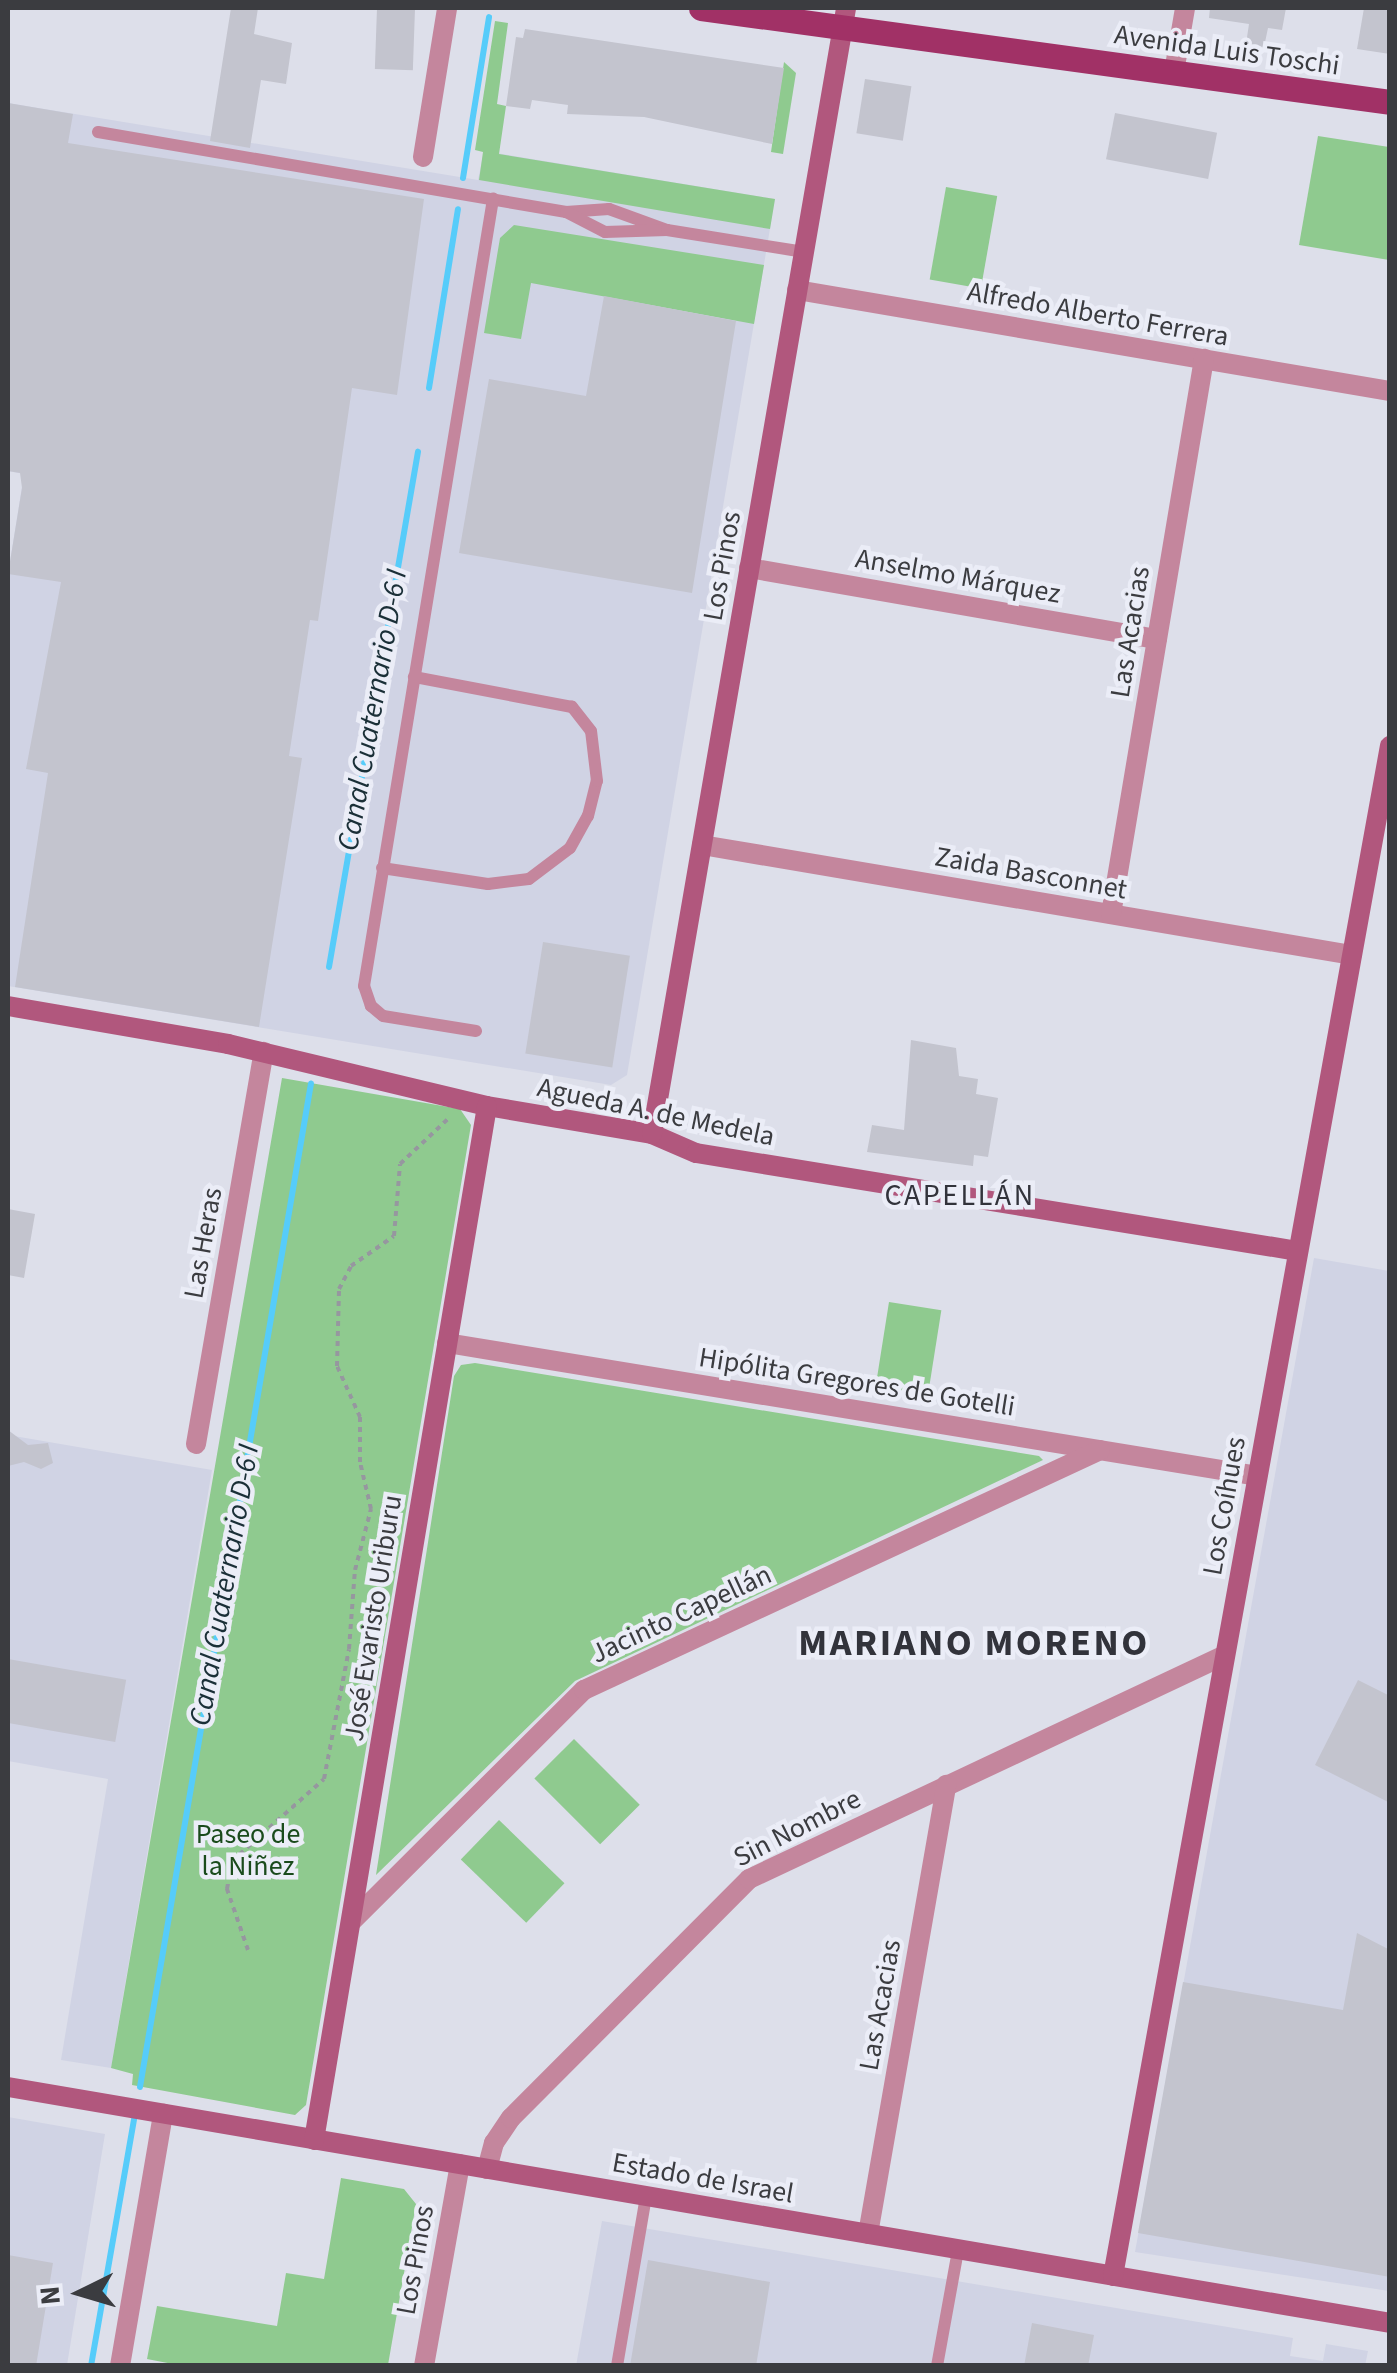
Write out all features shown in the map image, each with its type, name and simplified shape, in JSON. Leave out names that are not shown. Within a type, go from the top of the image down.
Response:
[{"type":"main road","name":"Avenida Luis Toschi","points":[[700,8],[844,17],[1174,72],[1390,102]]},
{"type":"street","points":[[423,157],[447,8]]},
{"type":"street","points":[[1174,72],[1185,8]]},
{"type":"street","name":"Los Pinos","points":[[652,1134],[844,17]]},
{"type":"street","name":"Alfredo Alberto Ferrera","points":[[797,290],[1390,391]]},
{"type":"street","name":"Las Acacias","points":[[1111,914],[1204,360]]},
{"type":"street","name":"Anselmo Márquez","points":[[749,568],[1157,639]]},
{"type":"street","name":"Los Coíhues","points":[[1113,2276],[1390,746]]},
{"type":"street","name":"Zaida Basconnet","points":[[702,844],[1352,955]]},
{"type":"street","name":"Agueda A. de Medela","points":[[8,1006],[264,1052],[487,1106],[652,1134],[696,1153],[1298,1251]]},
{"type":"street","name":"Las Heras","points":[[196,1444],[264,1052]]},
{"type":"street","name":"José Evaristo Uriburu","points":[[314,2140],[487,1106]]},
{"type":"street","name":"Hipólita Gregores de Gotelli","points":[[447,1343],[1257,1476]]},
{"type":"street","name":"Jacinto Capellán","points":[[350,1922],[584,1690],[1100,1450]]},
{"type":"street","name":"Sin Nombre","points":[[487,2169],[494,2142],[511,2118],[740,1886],[1225,1655]]},
{"type":"street","name":"Las Acacias","points":[[868,2234],[946,1785]]},
{"type":"street","name":"Estado de Israel","points":[[8,2087],[1390,2323]]},
{"type":"street","points":[[120,2366],[163,2114]]},
{"type":"street","name":"Los Pinos","points":[[424,2366],[460,2164]]},
{"type":"lane","points":[[98,132],[566,212],[617,211],[667,230],[804,252]]},
{"type":"lane","points":[[476,1031],[390,1018],[367,999],[382,868],[492,199]]},
{"type":"lane","points":[[566,212],[613,233],[667,230]]},
{"type":"lane","points":[[382,868],[488,884],[529,879],[558,860],[580,833],[597,781],[591,731],[572,707],[414,678]]},
{"type":"lane","points":[[617,2366],[646,2196]]},
{"type":"lane","points":[[938,2366],[958,2250]]},
{"type":"path","points":[[248,1950],[228,1889],[232,1861],[322,1783],[349,1649],[355,1570],[370,1518],[360,1417],[337,1366],[338,1289],[351,1266],[394,1236],[394,1178],[404,1157],[460,1109]]},
{"type":"shaded area","points":[[8,103],[478,180],[484,151],[775,199],[627,1075],[611,1085],[8,986],[8,574],[24,474],[8,471]]},
{"type":"shaded area","points":[[1314,1258],[1389,1271],[1389,2291],[1135,2252]]},
{"type":"shaded area","points":[[8,1435],[212,1470],[111,2068],[61,2060],[108,1779],[8,1761]]},
{"type":"shaded area","points":[[8,2117],[105,2134],[67,2365],[8,2365]]},
{"type":"shaded area","points":[[602,2221],[1293,2338],[1290,2356],[1323,2361],[1326,2344],[1368,2351],[1365,2366],[576,2366]]},
{"type":"green space","points":[[495,21],[508,23],[497,104],[506,106],[499,154],[775,199],[770,229],[479,180],[483,152],[475,150]]},
{"type":"green space","points":[[784,62],[796,73],[783,154],[771,152]]},
{"type":"green space","points":[[1318,136],[1389,147],[1389,260],[1299,245]]},
{"type":"green space","points":[[946,187],[997,196],[981,289],[930,280]]},
{"type":"green space","points":[[514,225],[764,265],[754,324],[531,283],[521,339],[484,333],[500,238]]},
{"type":"green space","name":"Paseo de la Niñez","points":[[282,1078],[460,1109],[471,1125],[306,2105],[295,2115],[132,2085],[133,2074],[111,2068]]},
{"type":"green space","points":[[889,1302],[941,1310],[928,1396],[875,1388]]},
{"type":"green space","points":[[475,1363],[1039,1456],[1043,1460],[575,1681],[376,1875],[454,1376],[461,1365]]},
{"type":"green space","points":[[574,1739],[640,1805],[600,1844],[534,1779]]},
{"type":"green space","points":[[499,1820],[564,1883],[526,1923],[461,1860]]},
{"type":"green space","points":[[341,2178],[404,2189],[416,2204],[388,2365],[183,2366],[147,2359],[157,2306],[277,2326],[286,2273],[324,2279]]},
{"type":"building","points":[[231,8],[258,8],[254,34],[292,43],[286,84],[261,80],[250,148],[210,141]]},
{"type":"building","points":[[377,8],[415,9],[413,70],[375,69]]},
{"type":"building","points":[[1210,8],[1286,8],[1282,30],[1268,28],[1264,47],[1246,44],[1249,24],[1209,18]]},
{"type":"building","points":[[1364,8],[1390,8],[1390,54],[1357,49]]},
{"type":"building","points":[[525,29],[784,68],[772,144],[644,117],[567,114],[568,105],[532,100],[530,109],[506,106],[516,37],[523,38]]},
{"type":"building","points":[[865,79],[911,86],[903,141],[856,133]]},
{"type":"building","points":[[8,103],[73,114],[68,143],[424,199],[397,395],[352,388],[318,621],[310,620],[289,756],[302,758],[259,1027],[15,987],[48,773],[26,769],[61,582],[8,574],[22,488],[20,473],[8,471]]},
{"type":"building","points":[[1115,113],[1217,133],[1208,179],[1106,159]]},
{"type":"building","points":[[604,296],[736,321],[692,593],[459,553],[489,379],[586,396]]},
{"type":"building","points":[[543,942],[630,956],[612,1067],[525,1054]]},
{"type":"building","points":[[911,1040],[956,1048],[959,1076],[978,1079],[976,1094],[998,1098],[988,1157],[974,1155],[973,1166],[867,1152],[872,1125],[904,1130]]},
{"type":"building","points":[[8,1209],[35,1214],[24,1278],[8,1275]]},
{"type":"building","points":[[8,1430],[28,1445],[48,1443],[53,1463],[41,1469],[24,1462],[8,1466]]},
{"type":"building","points":[[8,1659],[126,1680],[115,1742],[8,1723]]},
{"type":"building","points":[[1358,1680],[1390,1696],[1390,1803],[1315,1765]]},
{"type":"building","points":[[1357,1933],[1390,1950],[1390,2277],[1138,2233],[1183,1982],[1343,2010]]},
{"type":"building","points":[[8,2255],[53,2263],[36,2366],[8,2366]]},
{"type":"building","points":[[648,2260],[770,2282],[756,2366],[630,2366]]},
{"type":"building","points":[[1032,2323],[1094,2335],[1088,2366],[1024,2366]]},
{"type":"waterway","name":"Canal Cuaternario D-6 I","points":[[463,178],[489,17]]},
{"type":"waterway","name":"Canal Cuaternario D-6 I","points":[[429,388],[458,209]]},
{"type":"waterway","name":"Canal Cuaternario D-6 I","points":[[329,967],[418,452]]},
{"type":"waterway","name":"Canal Cuaternario D-6 I","points":[[140,2087],[311,1083]]},
{"type":"waterway","name":"Canal Cuaternario D-6 I","points":[[91,2366],[135,2115]]},
{"type":"district","name":"CAPELLÁN","points":[[960,1196]]},
{"type":"district","name":"MARIANO MORENO","points":[[974,1644]]}]
